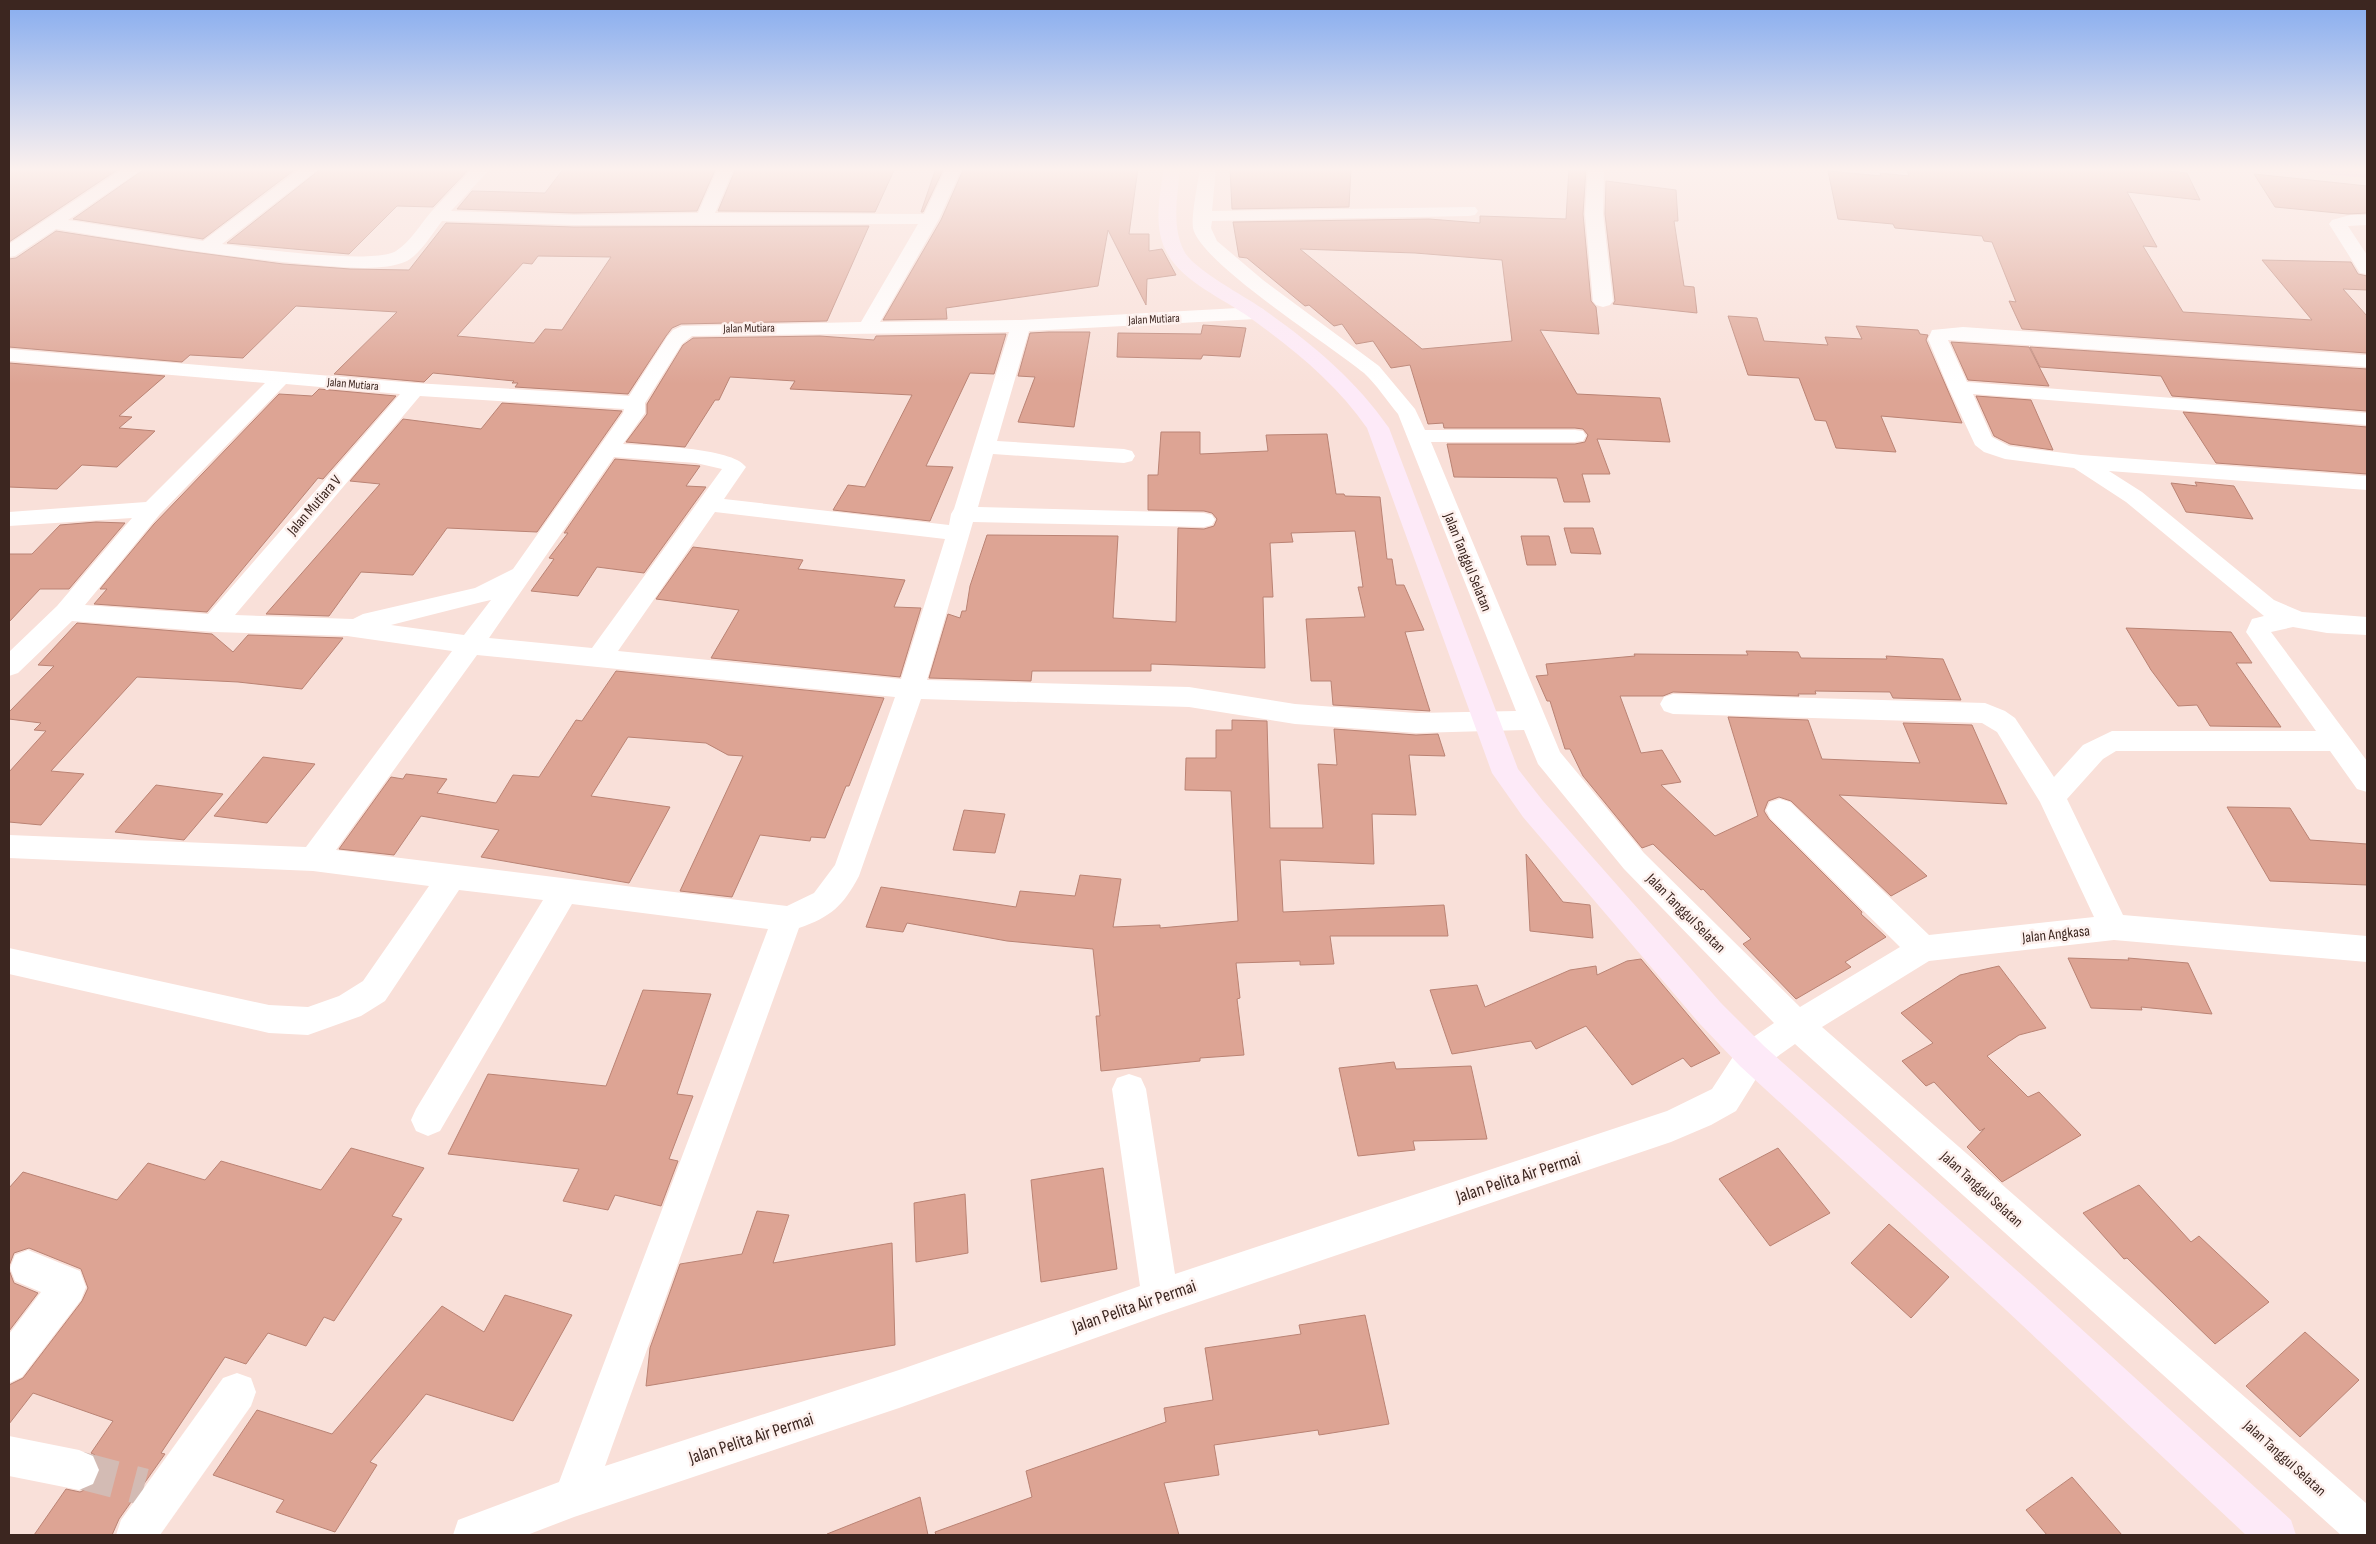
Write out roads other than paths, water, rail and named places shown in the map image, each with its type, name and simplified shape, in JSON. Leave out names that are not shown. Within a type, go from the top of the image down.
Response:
[{"type":"street","points":[[9,252],[26,240]]},
{"type":"street","points":[[161,240],[206,247],[358,262],[388,262],[400,257],[416,240]]},
{"type":"street","points":[[206,247],[215,240]]},
{"type":"street","points":[[868,326],[918,240]]},
{"type":"street","name":"Jalan Tanggul Selatan","points":[[1171,240],[1175,253],[1187,264],[1256,313],[1332,373],[1356,397],[1378,428],[1485,721],[1506,773],[1533,809],[1710,1013],[1776,1038],[2367,1531]]},
{"type":"street","name":"Jalan Tanggul Selatan","points":[[1207,240],[1209,244],[1256,284],[1372,370],[1408,413],[1548,757],[1776,1038],[2026,1304],[2276,1535]]},
{"type":"street","points":[[1597,240],[1603,301]]},
{"type":"street","points":[[2348,240],[2367,270]]},
{"type":"street","name":"Jalan Mutiara","points":[[9,355],[415,389],[635,403],[674,341],[680,334],[689,330],[868,326],[1020,326],[1256,313]]},
{"type":"street","points":[[9,846],[313,859],[451,878],[787,919],[811,912],[839,886],[849,868],[911,689],[1020,326]]},
{"type":"street","points":[[2367,361],[1963,333],[1939,334],[1938,338],[1983,440],[1992,447],[2005,452],[2080,462],[2367,483]]},
{"type":"street","points":[[9,667],[66,612],[152,509],[281,378]]},
{"type":"street","points":[[1958,386],[2367,419]]},
{"type":"street","name":"Jalan Mutiara V","points":[[214,623],[415,389]]},
{"type":"street","points":[[313,859],[470,645],[609,450],[634,414],[635,403]]},
{"type":"street","points":[[1418,436],[1574,436]]},
{"type":"street","points":[[984,447],[1124,456]]},
{"type":"street","points":[[599,658],[735,468],[729,462],[703,457],[609,450]]},
{"type":"street","points":[[2080,462],[2134,497],[2265,606],[2291,619],[2316,624],[2367,626]]},
{"type":"street","points":[[709,504],[959,524],[1204,520]]},
{"type":"street","points":[[9,519],[152,509]]},
{"type":"street","points":[[347,627],[482,594],[521,574]]},
{"type":"street","points":[[66,612],[214,623],[347,627],[470,645],[911,689],[1189,697],[1295,714],[1416,723],[1532,720]]},
{"type":"street","points":[[2291,619],[2261,625],[2258,632],[2367,781]]},
{"type":"street","points":[[1673,704],[1985,713],[1996,718],[2006,726],[2052,797],[2114,927]]},
{"type":"street","points":[[2052,797],[2093,752],[2112,741],[2337,741]]},
{"type":"street","points":[[1780,810],[1923,949]]},
{"type":"street","points":[[9,960],[268,1019],[308,1021],[350,1006],[374,991],[451,878]]},
{"type":"street","points":[[428,1120],[564,892]]},
{"type":"street","points":[[574,1497],[787,919]]},
{"type":"street","name":"Jalan Angkasa","points":[[1776,1038],[1923,949],[2114,927],[2367,949]]},
{"type":"street","name":"Jalan Pelita Air Permai","points":[[473,1535],[574,1497],[899,1389],[1160,1297],[1671,1126],[1699,1114],[1724,1100],[1776,1038]]},
{"type":"street","points":[[1129,1089],[1160,1297]]},
{"type":"street","points":[[9,1364],[68,1287],[67,1284],[28,1268]]},
{"type":"street","points":[[136,1535],[237,1392]]},
{"type":"street","points":[[9,1456],[79,1470]]},
{"type":"tunnel","points":[[79,1470],[144,1487]]}]
